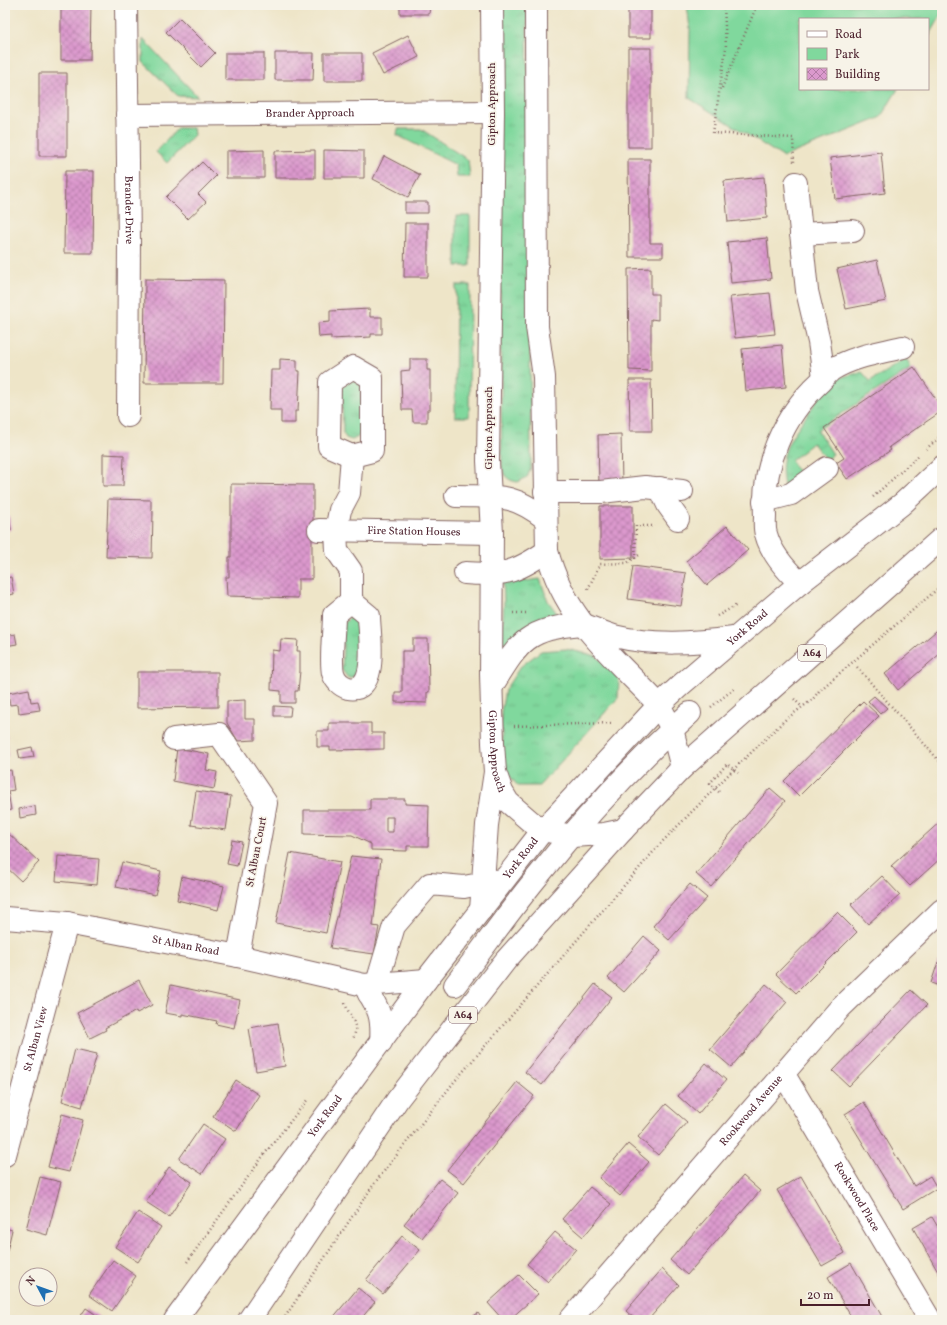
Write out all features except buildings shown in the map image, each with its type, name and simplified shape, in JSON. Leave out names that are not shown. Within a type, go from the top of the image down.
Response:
[{"type":"main road","name":"Brander Drive","points":[[126,5],[129,242],[128,416]]},
{"type":"main road","name":"Gipton Approach","points":[[492,5],[493,112],[488,461],[491,497],[493,575],[491,600],[495,772],[502,792],[508,802],[543,830]]},
{"type":"main road","points":[[536,5],[537,327],[544,377],[547,551],[553,574],[582,624],[602,648],[659,704],[672,729],[682,768]]},
{"type":"main road","name":"Brander Approach","points":[[127,115],[493,112]]},
{"type":"main road","points":[[796,183],[807,291],[819,342],[824,377]]},
{"type":"main road","points":[[801,234],[853,231]]},
{"type":"main road","points":[[800,583],[781,564],[766,534],[764,501],[765,484],[773,455],[786,423],[807,393],[832,370],[855,358],[902,347]]},
{"type":"main road","points":[[351,601],[351,571],[337,551],[328,530],[349,493],[352,456]]},
{"type":"main road","name":"York Road","points":[[175,1320],[426,980],[481,910],[493,882],[659,704],[734,638],[800,583],[902,504],[942,467]]},
{"type":"main road","points":[[764,501],[791,494],[827,468]]},
{"type":"main road","points":[[546,492],[601,492],[645,487],[672,501]]},
{"type":"main road","points":[[456,496],[510,498],[532,508],[546,519]]},
{"type":"main road","name":"Fire Station Houses","points":[[328,530],[492,533]]},
{"type":"main road","name":"A64","points":[[249,1320],[398,1099],[506,960],[622,830],[682,768],[942,538]]},
{"type":"main road","points":[[465,573],[493,575],[511,572],[547,551]]},
{"type":"main road","points":[[492,686],[514,651],[528,637],[548,629],[582,624],[613,636],[651,642],[695,643],[734,638]]},
{"type":"main road","points":[[455,985],[538,875],[572,836],[637,763],[672,729],[698,712]]},
{"type":"main road","name":"St Alban Court","points":[[174,739],[219,734],[266,803],[238,956]]},
{"type":"main road","points":[[381,1042],[382,1023],[380,1012],[365,986],[394,926],[430,884],[464,887],[493,882],[487,825],[495,772]]},
{"type":"main road","points":[[543,830],[572,836],[604,834],[622,830]]},
{"type":"main road","name":"Rookwood Avenue","points":[[570,1320],[841,1007],[942,910]]},
{"type":"main road","name":"St Alban Road","points":[[5,918],[67,923],[238,956],[365,986],[426,980]]},
{"type":"main road","name":"St Alban View","points":[[5,1155],[67,923]]},
{"type":"main road","name":"Rookwood Place","points":[[783,1073],[930,1320]]},
{"type":"path","points":[[724,5],[726,48],[714,133],[793,138],[796,183]]},
{"type":"path","points":[[721,91],[757,5]]},
{"type":"path","points":[[875,493],[942,435]]},
{"type":"path","points":[[635,559],[636,526],[663,526],[663,515],[672,501]]},
{"type":"path","points":[[585,595],[600,564],[627,563],[639,555]]},
{"type":"path","points":[[283,1320],[374,1184],[454,1082],[661,843],[785,720],[813,699],[819,691],[942,585]]},
{"type":"path","points":[[511,613],[529,613]]},
{"type":"path","points":[[857,667],[942,764]]},
{"type":"path","points":[[779,683],[802,707]]},
{"type":"path","points":[[698,712],[740,684]]},
{"type":"path","points":[[719,792],[710,783],[727,764],[738,773]]},
{"type":"path","points":[[351,1042],[354,1036],[355,1026],[352,1016],[346,1008],[344,999],[365,986]]},
{"type":"path","points":[[186,1265],[263,1156],[310,1096]]},
{"type":"green space","points":[[497,5],[527,5],[531,468],[527,477],[518,482],[507,478],[502,467]]},
{"type":"green space","points":[[687,5],[942,5],[942,14],[929,36],[929,18],[799,18],[799,90],[897,90],[880,118],[783,157],[689,98],[690,29]]},
{"type":"green space","points":[[143,39],[198,97],[178,96],[143,62]]},
{"type":"green space","points":[[178,128],[193,128],[194,135],[167,163],[156,152]]},
{"type":"green space","points":[[398,129],[421,129],[468,160],[470,177],[457,177],[456,165],[397,135]]},
{"type":"green space","points":[[456,216],[470,216],[470,266],[456,266]]},
{"type":"green space","points":[[456,285],[470,285],[469,417],[455,417]]},
{"type":"green space","points":[[906,359],[911,368],[817,430],[833,454],[826,460],[813,443],[791,461],[801,476],[784,486],[782,474],[783,463],[788,444],[827,385],[839,378],[862,372],[870,381]]},
{"type":"green space","points":[[355,378],[361,384],[361,432],[358,437],[352,440],[346,438],[343,433],[342,387]]},
{"type":"green space","points":[[540,579],[548,601],[562,620],[501,658],[504,602],[503,580],[518,582]]},
{"type":"green space","points":[[350,618],[359,621],[361,671],[357,676],[348,678],[342,670],[344,623]]},
{"type":"green space","points":[[566,649],[597,656],[619,679],[618,698],[539,786],[518,786],[503,768],[501,712],[505,690],[520,667],[541,651]]}]
